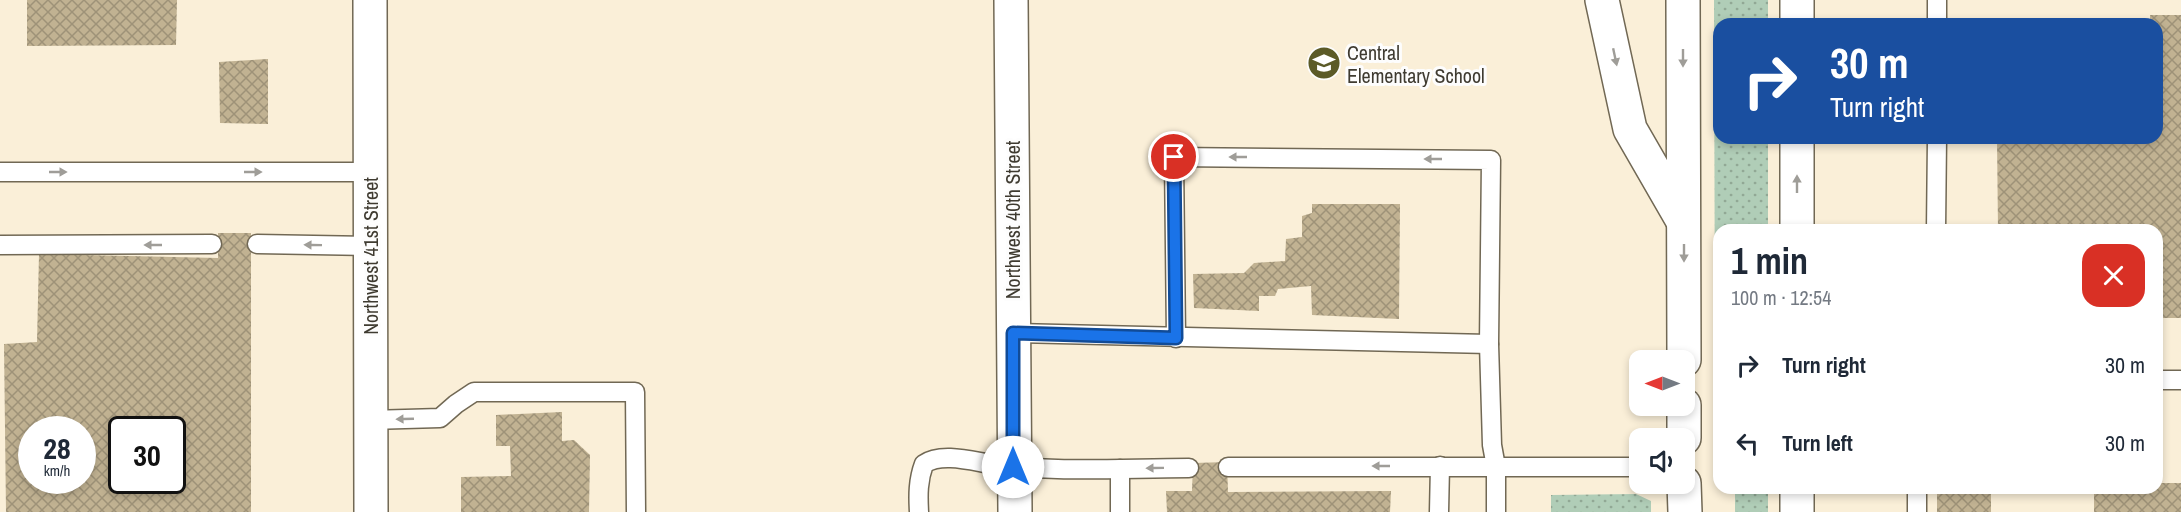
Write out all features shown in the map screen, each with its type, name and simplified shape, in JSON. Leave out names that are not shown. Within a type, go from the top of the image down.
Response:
[{"type":"main road","name":"Northwest 41st Street","points":[[370,0],[371,512]]},
{"type":"main road","name":"Northwest 40th Street","points":[[1011,0],[1015,512]]},
{"type":"main road","points":[[1602,0],[1630,129],[1683,221]]},
{"type":"main road","points":[[1683,0],[1684,350]]},
{"type":"main road","points":[[1797,0],[1797,18]]},
{"type":"main road","points":[[1797,144],[1797,224]]},
{"type":"main road","points":[[1684,494],[1684,512]]},
{"type":"main road","points":[[1797,494],[1797,512]]},
{"type":"lane","points":[[1937,0],[1937,18]]},
{"type":"lane","points":[[1936,144],[1936,224]]},
{"type":"lane","points":[[1176,338],[1174,157],[1491,160],[1489,344],[1492,446],[1496,467],[1496,512]]},
{"type":"lane","points":[[0,172],[370,172]]},
{"type":"lane","points":[[0,245],[212,244]]},
{"type":"lane","points":[[257,244],[370,246]]},
{"type":"lane","points":[[1013,333],[1489,344]]},
{"type":"lane","points":[[2163,380],[2181,380]]},
{"type":"lane","points":[[370,420],[441,418],[474,392],[635,392],[636,512]]},
{"type":"lane","points":[[919,512],[918,494],[924,464],[939,458],[1013,467],[1190,468]]},
{"type":"lane","points":[[1439,512],[1440,466]]},
{"type":"lane","points":[[1228,467],[1629,467]]},
{"type":"lane","points":[[1120,469],[1120,512]]},
{"type":"lane","points":[[1917,494],[1917,512]]},
{"type":"green space","points":[[1714,0],[1768,0],[1768,18],[1714,18]]},
{"type":"green space","points":[[1714,144],[1768,144],[1768,224],[1715,224]]},
{"type":"green space","points":[[1636,494],[1651,501],[1651,512],[1551,512],[1551,495]]},
{"type":"green space","points":[[1735,494],[1768,494],[1768,512],[1735,512]]},
{"type":"building","points":[[27,0],[177,0],[176,45],[27,46]]},
{"type":"building","points":[[2150,15],[2181,15],[2181,318],[2163,318],[2163,224],[1998,224],[1997,144],[2163,144],[2163,18],[2150,18]]},
{"type":"building","points":[[268,59],[268,124],[220,123],[219,62]]},
{"type":"building","points":[[1312,204],[1400,204],[1399,319],[1312,315],[1311,286],[1278,289],[1275,296],[1259,296],[1259,311],[1194,308],[1193,274],[1244,273],[1254,263],[1285,261],[1286,239],[1302,237],[1302,216],[1312,213]]},
{"type":"building","points":[[218,233],[251,233],[251,512],[6,512],[4,344],[37,342],[39,254],[218,258]]},
{"type":"building","points":[[562,412],[562,441],[574,440],[590,455],[589,512],[461,512],[461,477],[511,476],[510,446],[496,446],[496,415]]},
{"type":"building","points":[[1227,462],[1228,492],[1391,491],[1390,512],[1167,512],[1166,491],[1192,491],[1193,463]]},
{"type":"building","points":[[2163,483],[2181,483],[2181,512],[2094,512],[2094,494],[2163,494]]},
{"type":"building","points":[[1937,494],[1991,494],[1991,512],[1937,512]]},
{"type":"place","name":"Central Elementary School","points":[[1324,63]]},
{"type":"route","points":[[1013,467],[1013,333],[1176,338],[1174,157]]}]
